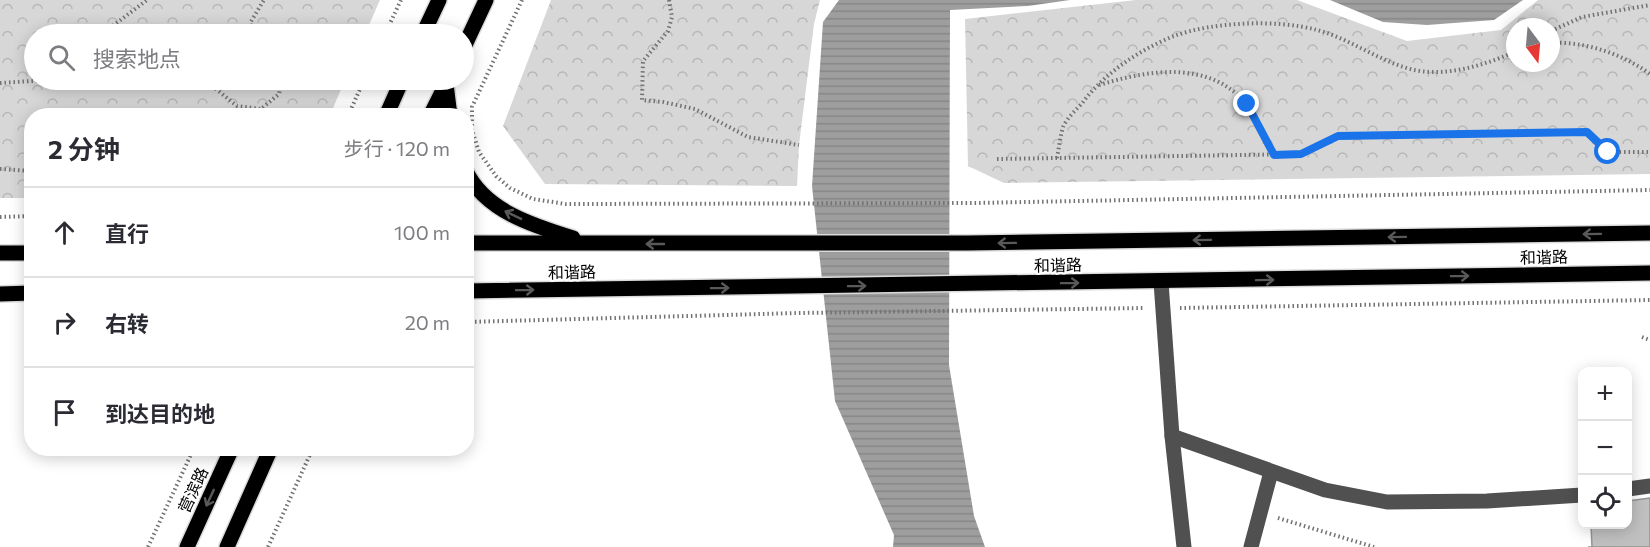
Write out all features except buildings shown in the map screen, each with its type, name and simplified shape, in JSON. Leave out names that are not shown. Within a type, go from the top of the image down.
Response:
[{"type":"main road","points":[[428,24],[439,0]]},
{"type":"main road","points":[[474,26],[486,0]]},
{"type":"main road","points":[[390,108],[398,90]]},
{"type":"main road","points":[[434,108],[443,90]]},
{"type":"main road","points":[[448,90],[449,108]]},
{"type":"main road","points":[[474,185],[495,206],[548,230],[587,243]]},
{"type":"main road","name":"和谐路","points":[[474,243],[798,245],[1650,233]]},
{"type":"main road","points":[[0,253],[24,253]]},
{"type":"main road","name":"和谐路","points":[[474,291],[1650,273]]},
{"type":"main road","points":[[0,294],[24,293]]},
{"type":"main road","name":"营滨路","points":[[187,547],[228,456]]},
{"type":"main road","points":[[227,547],[268,456]]},
{"type":"lane","points":[[1161,282],[1172,435],[1184,547]]},
{"type":"lane","points":[[1172,435],[1325,490],[1387,502],[1487,501],[1578,495]]},
{"type":"lane","points":[[1251,547],[1271,472]]},
{"type":"lane","points":[[1632,488],[1650,486]]},
{"type":"path","points":[[115,24],[147,0]]},
{"type":"path","points":[[250,24],[264,0]]},
{"type":"path","points":[[390,24],[401,0]]},
{"type":"path","points":[[472,108],[522,0]]},
{"type":"path","points":[[669,0],[672,17],[668,31],[643,61],[642,100],[695,109],[748,137],[799,145]]},
{"type":"path","points":[[1560,27],[1582,17],[1650,5]]},
{"type":"path","points":[[1057,158],[1064,125],[1095,86],[1131,58],[1174,36],[1224,25],[1272,23],[1315,29],[1342,38],[1414,70],[1446,71],[1488,64],[1506,56]]},
{"type":"path","points":[[1560,44],[1589,46],[1618,56],[1650,74]]},
{"type":"path","points":[[1095,86],[1126,77],[1164,72],[1202,74],[1229,87],[1247,104],[1274,155]]},
{"type":"path","points":[[0,83],[24,82]]},
{"type":"path","points":[[217,90],[237,106],[253,108]]},
{"type":"path","points":[[262,108],[279,94],[280,90]]},
{"type":"path","points":[[352,108],[360,90]]},
{"type":"path","points":[[997,159],[1301,154],[1338,136],[1587,132],[1608,152],[1650,152]]},
{"type":"path","points":[[474,136],[479,152],[496,176],[510,188],[533,199],[566,204],[975,203],[1650,190]]},
{"type":"path","points":[[0,169],[24,170]]},
{"type":"path","points":[[0,217],[24,216]]},
{"type":"path","points":[[474,322],[799,313],[1650,300]]},
{"type":"path","points":[[1642,337],[1650,340]]},
{"type":"path","points":[[148,547],[190,456]]},
{"type":"path","points":[[268,547],[309,456]]},
{"type":"path","points":[[1260,513],[1374,547]]},
{"type":"green space","points":[[0,0],[380,0],[369,24],[24,24],[24,90],[341,90],[333,108],[24,108],[24,198],[0,198]]},
{"type":"green space","points":[[551,0],[820,0],[814,24],[799,145],[797,186],[545,184],[503,126]]},
{"type":"green space","points":[[1136,0],[1297,0],[1407,41],[1501,30],[1506,26],[1506,72],[1560,72],[1560,18],[1516,18],[1538,0],[1650,0],[1650,174],[1004,183],[968,166],[965,19]]},
{"type":"shaded area","points":[[839,0],[1070,0],[1028,6],[950,10],[949,365],[974,516],[985,547],[893,547],[894,535],[835,401],[812,186],[823,22]]},
{"type":"shaded area","points":[[1330,0],[1523,0],[1494,20],[1427,25],[1383,22]]},
{"type":"route","points":[[1247,104],[1274,155],[1301,154],[1338,136],[1587,132],[1608,152]]}]
